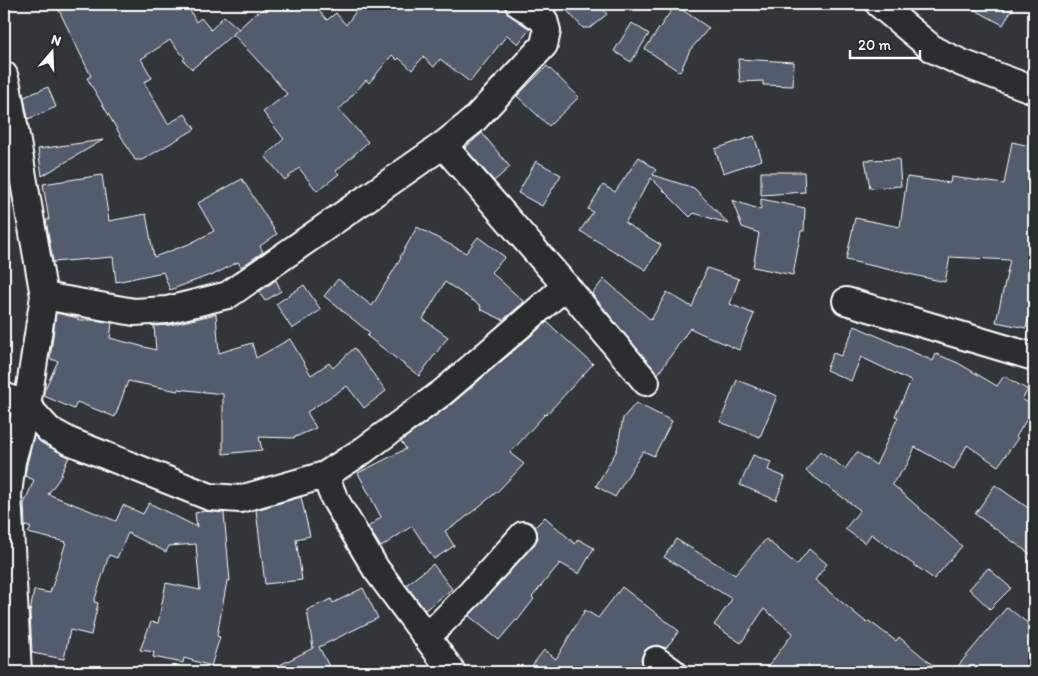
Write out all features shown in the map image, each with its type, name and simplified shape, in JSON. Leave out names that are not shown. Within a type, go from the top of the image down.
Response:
[{"type":"street","points":[[44,296],[134,312],[167,310],[228,295],[473,122],[544,45],[547,31],[544,20],[519,4]]},
{"type":"street","points":[[879,4],[934,50],[962,63],[1034,90]]},
{"type":"street","points":[[5,82],[44,296],[28,406],[12,462],[8,494],[18,672]]},
{"type":"street","points":[[443,145],[566,286],[646,382]]},
{"type":"street","points":[[4,396],[28,406],[49,430],[69,441],[210,497],[240,499],[325,475],[364,450],[443,392],[566,286]]},
{"type":"street","points":[[846,301],[1034,357]]},
{"type":"street","points":[[325,475],[334,498],[376,569],[451,670]]},
{"type":"street","points":[[427,637],[471,593],[523,535]]},
{"type":"building","points":[[56,4],[187,4],[196,22],[201,18],[211,30],[224,16],[239,29],[192,69],[183,60],[185,58],[170,40],[141,59],[152,78],[144,82],[168,124],[185,114],[195,129],[142,160],[135,160],[87,78],[91,76]]},
{"type":"building","points":[[270,4],[313,4],[327,20],[336,13],[346,25],[361,4],[504,4],[511,16],[530,29],[518,44],[507,35],[470,82],[440,59],[434,67],[423,57],[412,70],[399,58],[397,60],[392,55],[369,83],[366,80],[339,110],[368,142],[336,171],[339,174],[317,191],[299,168],[285,180],[265,156],[284,139],[263,112],[287,94],[233,34],[257,12]]},
{"type":"building","points":[[561,4],[598,4],[607,14],[590,28],[583,28]]},
{"type":"building","points":[[964,4],[1015,4],[1003,25]]},
{"type":"building","points":[[675,5],[709,28],[690,50],[680,72],[645,49]]},
{"type":"building","points":[[632,23],[649,34],[631,62],[614,51]]},
{"type":"building","points":[[738,59],[794,62],[793,86],[763,85],[763,81],[740,82]]},
{"type":"building","points":[[547,66],[579,97],[549,126],[517,96]]},
{"type":"building","points":[[48,87],[56,107],[28,119],[24,97]]},
{"type":"building","points":[[482,133],[510,167],[494,181],[465,148]]},
{"type":"building","points":[[754,136],[762,160],[723,173],[715,149]]},
{"type":"building","points":[[103,140],[42,176],[38,149]]},
{"type":"building","points":[[1012,142],[1034,147],[1034,296],[1026,328],[996,322],[1010,260],[950,257],[945,282],[846,260],[855,218],[900,227],[907,177],[950,183],[951,177],[1004,184]]},
{"type":"building","points":[[639,157],[656,170],[653,175],[694,188],[729,224],[694,213],[690,217],[651,178],[625,223],[661,245],[646,270],[580,231],[593,212],[588,209],[603,185],[615,192]]},
{"type":"building","points":[[899,159],[901,186],[870,188],[865,160]]},
{"type":"building","points":[[536,161],[561,175],[542,206],[518,193]]},
{"type":"building","points":[[761,172],[804,172],[805,192],[761,195]]},
{"type":"building","points":[[102,175],[109,221],[146,214],[154,257],[189,244],[214,231],[198,203],[242,179],[277,234],[260,246],[263,252],[241,267],[238,262],[211,276],[170,290],[163,272],[116,282],[113,257],[53,262],[46,220],[49,220],[43,184]]},
{"type":"building","points":[[761,199],[805,208],[804,231],[801,231],[793,275],[753,267],[759,233],[742,227],[732,200],[761,210]]},
{"type":"building","points":[[417,227],[466,253],[478,237],[505,257],[491,272],[524,302],[503,320],[480,309],[481,306],[445,282],[423,319],[448,337],[419,376],[367,336],[370,333],[324,296],[338,279],[372,306]]},
{"type":"building","points":[[707,268],[739,279],[730,304],[754,314],[739,350],[690,328],[658,374],[592,294],[604,279],[651,320],[667,292],[692,307]]},
{"type":"building","points":[[276,280],[281,291],[265,301],[259,292]]},
{"type":"building","points":[[304,285],[321,310],[292,329],[276,304]]},
{"type":"building","points":[[56,313],[78,318],[78,320],[112,323],[110,338],[156,350],[154,326],[170,325],[216,314],[219,353],[252,343],[256,358],[290,339],[311,375],[329,363],[333,368],[354,348],[386,391],[364,408],[347,386],[307,412],[316,428],[293,438],[259,437],[262,450],[223,454],[223,394],[178,389],[178,391],[128,381],[115,417],[77,402],[74,409],[44,396],[44,391],[58,361],[50,359]]},
{"type":"building","points":[[547,322],[593,364],[510,453],[524,464],[498,491],[461,521],[445,531],[454,546],[434,559],[412,526],[381,547],[368,527],[381,517],[358,473],[406,449],[401,441],[453,403]]},
{"type":"building","points":[[855,326],[933,361],[936,354],[958,363],[997,386],[1004,376],[1028,390],[1022,399],[1034,407],[1016,437],[1018,438],[998,466],[967,445],[954,469],[915,447],[907,465],[892,484],[962,546],[934,579],[871,534],[865,543],[845,529],[860,510],[806,471],[820,451],[845,469],[857,452],[876,465],[898,417],[895,416],[911,381],[861,357],[851,381],[826,370],[833,353],[841,356]]},
{"type":"building","points":[[737,380],[777,396],[760,437],[720,422]]},
{"type":"building","points":[[636,403],[672,421],[654,456],[643,451],[615,497],[596,486],[617,450],[623,418]]},
{"type":"building","points":[[34,436],[42,443],[69,457],[59,479],[48,494],[116,521],[123,505],[143,514],[149,503],[197,527],[195,513],[205,511],[224,513],[230,581],[227,581],[217,636],[220,637],[211,666],[184,658],[183,663],[153,657],[154,652],[140,650],[151,622],[158,623],[166,583],[200,590],[196,544],[169,546],[166,552],[128,533],[117,558],[109,555],[94,602],[98,603],[91,635],[70,630],[64,659],[32,653],[30,613],[34,590],[50,593],[66,542],[28,533],[31,528],[25,527],[24,504],[34,480],[25,476]]},
{"type":"building","points":[[753,455],[771,462],[768,470],[785,477],[776,500],[740,485]]},
{"type":"building","points":[[995,485],[1034,512],[1034,557],[975,514]]},
{"type":"building","points":[[301,497],[310,536],[296,539],[302,580],[265,584],[256,510]]},
{"type":"building","points":[[545,517],[575,544],[578,539],[594,548],[579,574],[560,563],[532,597],[534,599],[517,621],[499,640],[469,616],[534,545],[538,538],[535,527]]},
{"type":"building","points":[[676,539],[735,575],[766,539],[797,565],[809,549],[827,564],[815,580],[867,623],[869,621],[896,641],[899,637],[941,672],[764,672],[793,633],[764,609],[741,643],[714,625],[732,599],[664,557]]},
{"type":"building","points":[[433,564],[452,589],[425,610],[406,585]]},
{"type":"building","points":[[988,568],[1011,588],[990,609],[969,589]]},
{"type":"building","points":[[622,587],[679,631],[666,648],[657,645],[649,647],[644,651],[641,659],[643,667],[647,672],[527,672],[544,650],[556,659],[585,610],[598,618]]},
{"type":"building","points":[[363,588],[378,618],[319,647],[332,672],[266,672],[313,648],[307,610],[331,599],[333,603]]},
{"type":"building","points":[[1007,607],[1034,628],[1034,672],[953,672]]}]
